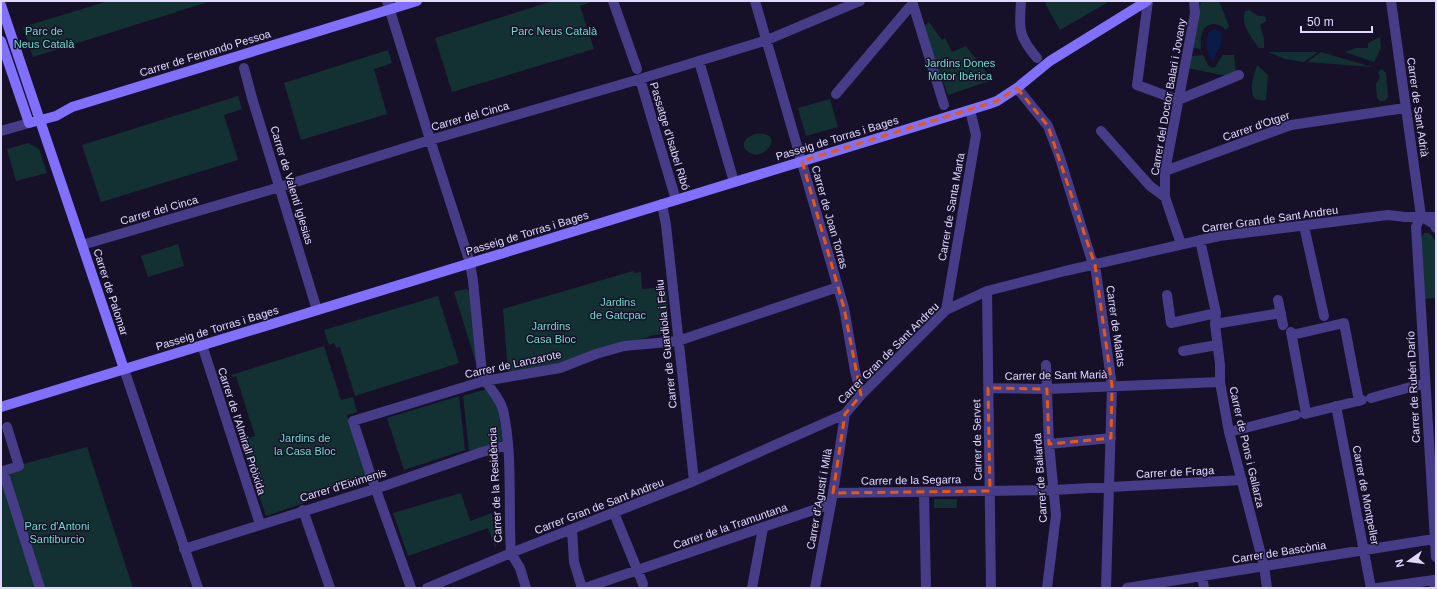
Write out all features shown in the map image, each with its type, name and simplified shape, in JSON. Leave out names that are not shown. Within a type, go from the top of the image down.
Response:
[{"type":"street","name":"Carrer de Fernando Pessoa","points":[[1,131],[56,116],[72,107],[388,5],[417,1]]},
{"type":"street","name":"Passatge d'Isabel Ribó","points":[[613,1],[638,74],[676,200]]},
{"type":"street","name":"Carrer de Joan Torras","points":[[755,1],[844,308],[855,371],[861,395]]},
{"type":"street","name":"Carrer del Cinca","points":[[82,245],[280,187],[638,74],[699,61],[767,40],[860,1]]},
{"type":"street","points":[[1021,1],[1020,16],[1023,39],[1037,58]]},
{"type":"street","points":[[1147,1],[1137,84],[1178,100],[1239,75]]},
{"type":"street","name":"Passeig de Torras i Bages","points":[[1,407],[970,110],[997,100],[1017,88],[1050,61],[1147,1]]},
{"type":"street","name":"Carrer del Doctor Balari i Jovany","points":[[1181,244],[1165,197],[1165,171],[1195,13],[1194,1]]},
{"type":"street","name":"Carrer de Sant Adrià","points":[[1391,1],[1421,216]]},
{"type":"street","points":[[836,94],[913,2]]},
{"type":"street","points":[[913,2],[944,106]]},
{"type":"street","name":"Carrer de Palomar","points":[[1,5],[198,588]]},
{"type":"street","points":[[388,5],[470,263],[484,381]]},
{"type":"street","points":[[1,41],[29,123]]},
{"type":"street","points":[[699,61],[734,182]]},
{"type":"street","name":"Carrer de Valentí Iglesias","points":[[244,68],[317,310]]},
{"type":"street","name":"Carrer de Malats","points":[[1017,88],[1048,126],[1059,155],[1091,258],[1096,264],[1112,386],[1106,588]]},
{"type":"street","name":"Carrer d'Otger","points":[[1165,171],[1291,125],[1405,108]]},
{"type":"street","name":"Carrer de Santa Marta","points":[[946,310],[976,135],[970,110]]},
{"type":"street","points":[[1101,131],[1150,186],[1165,197]]},
{"type":"street","name":"Carrer de Guardiola i Feliu","points":[[662,204],[666,225],[694,481]]},
{"type":"street","name":"Carrer Gran de Sant Andreu","points":[[427,588],[511,553],[694,481],[845,414],[861,395],[946,310],[987,291],[1219,236],[1388,215],[1405,217],[1436,217]]},
{"type":"street","points":[[1421,216],[1434,224],[1436,228]]},
{"type":"street","name":"Carrer de Rubén Darío","points":[[1421,216],[1416,227],[1436,557]]},
{"type":"street","points":[[1304,226],[1325,323]]},
{"type":"street","name":"Carrer de Pons i Gallarza","points":[[1200,240],[1216,313],[1215,324],[1220,365],[1220,382],[1229,432],[1264,566],[1268,588]]},
{"type":"street","name":"Carrer de Lanzarote","points":[[375,488],[353,421],[484,381],[560,368],[596,354],[624,346],[678,341],[838,288]]},
{"type":"street","name":"Carrer de Servet","points":[[987,291],[991,588]]},
{"type":"street","points":[[1167,295],[1171,322],[1216,313]]},
{"type":"street","points":[[1278,300],[1281,313],[1289,331],[1302,414]]},
{"type":"street","points":[[1215,324],[1281,313]]},
{"type":"street","points":[[1289,331],[1325,323],[1344,323],[1364,400]]},
{"type":"street","name":"Carrer de l'Almirall Pròixida","points":[[202,345],[260,524]]},
{"type":"street","points":[[1183,351],[1217,345]]},
{"type":"street","name":"Carrer de Baliarda","points":[[1046,366],[1049,444],[1056,515],[1047,588]]},
{"type":"street","name":"Carrer de la Residència","points":[[484,381],[496,395],[502,408],[508,445],[511,553]]},
{"type":"street","name":"Carrer de Sant Marià","points":[[988,388],[1047,389],[1220,382]]},
{"type":"street","points":[[1229,432],[1425,384]]},
{"type":"street","name":"Carrer de Montpeller","points":[[1336,406],[1372,588]]},
{"type":"street","name":"Carrer d'Agustí i Milà","points":[[815,588],[833,493],[845,414]]},
{"type":"street","points":[[7,427],[19,466],[3,471],[40,588]]},
{"type":"street","points":[[1049,444],[1111,438]]},
{"type":"street","name":"Carrer d'Eiximenis","points":[[184,548],[375,488],[482,452],[508,445]]},
{"type":"street","name":"Carrer de Fraga","points":[[1054,490],[1242,480]]},
{"type":"street","points":[[375,488],[411,588]]},
{"type":"street","name":"Carrer de la Segarra","points":[[833,493],[924,492],[990,489],[1054,490]]},
{"type":"street","points":[[924,492],[926,588]]},
{"type":"street","name":"Carrer de la Tramuntana","points":[[584,588],[831,504]]},
{"type":"street","points":[[303,510],[330,588]]},
{"type":"street","points":[[614,513],[643,584]]},
{"type":"street","points":[[752,588],[763,528]]},
{"type":"street","points":[[572,530],[574,562],[584,588]]},
{"type":"street","name":"Carrer de Bascònia","points":[[1127,588],[1434,539]]},
{"type":"street","points":[[511,553],[520,568],[526,588]]},
{"type":"street","points":[[1202,576],[1204,588]]},
{"type":"street","points":[[1377,588],[1434,582]]},
{"type":"highlighted area","points":[[1017,88],[1048,126],[1095,265],[1112,386],[1111,438],[1049,444],[1047,389],[988,388],[990,491],[833,493],[845,414],[861,395],[844,308],[802,161],[997,101]]},
{"type":"green space","name":"Parc de Neus Català","points":[[108,1],[208,2],[33,57],[23,27]]},
{"type":"green space","name":"Parc Neus Català","points":[[553,1],[594,1],[580,6],[594,49],[452,92],[435,38]]},
{"type":"green space","points":[[1046,1],[1110,1],[1060,30],[1046,5]]},
{"type":"green space","points":[[1201,1],[1219,1],[1229,26],[1226,30],[1220,25],[1216,24],[1206,26],[1201,35],[1201,49],[1192,48]]},
{"type":"green space","points":[[1249,10],[1258,16],[1266,17],[1266,21],[1260,25],[1264,39],[1264,48],[1259,48],[1245,26],[1245,11]]},
{"type":"green space","name":"Jardins Dones Motor Ibèrica","points":[[929,22],[942,40],[945,38],[952,52],[966,46],[992,80],[948,95],[923,27]]},
{"type":"green space","points":[[1380,37],[1381,48],[1374,62],[1345,52],[1356,48],[1368,48],[1368,43]]},
{"type":"green space","points":[[388,50],[392,63],[374,69],[387,114],[301,140],[284,83]]},
{"type":"green space","points":[[1268,52],[1318,52],[1304,62],[1285,59]]},
{"type":"green space","points":[[1321,52],[1372,67],[1307,62]]},
{"type":"green space","points":[[1203,55],[1208,65],[1212,68],[1215,67],[1223,55],[1234,55],[1236,73],[1227,76],[1187,68],[1191,56]]},
{"type":"green space","points":[[1257,65],[1267,74],[1268,77],[1266,99],[1264,101],[1255,99],[1252,91],[1252,83]]},
{"type":"green space","points":[[1382,69],[1386,73],[1388,97],[1385,101],[1380,101],[1377,98],[1376,84],[1380,77],[1378,72]]},
{"type":"green space","points":[[238,96],[242,109],[224,115],[238,160],[101,202],[82,145]]},
{"type":"green space","points":[[830,99],[838,127],[806,136],[798,108]]},
{"type":"green space","points":[[754,134],[765,134],[770,137],[772,142],[770,147],[759,154],[752,154],[746,150],[744,146],[746,139]]},
{"type":"green space","points":[[28,143],[39,149],[47,173],[16,181],[7,149]]},
{"type":"green space","points":[[1424,233],[1429,233],[1436,243],[1436,298],[1425,299],[1421,239]]},
{"type":"green space","points":[[178,244],[184,266],[148,277],[141,256]]},
{"type":"green space","name":"Jardins de Gatcpac","points":[[633,271],[634,273],[641,272],[642,289],[666,287],[669,322],[662,334],[605,348],[560,368],[508,372],[503,309]]},
{"type":"green space","points":[[466,289],[470,291],[477,366],[454,292]]},
{"type":"green space","points":[[438,296],[459,363],[355,396],[340,347],[336,348],[334,343],[329,345],[324,330]]},
{"type":"green space","name":"Jardins de la Casa Bloc","points":[[324,346],[341,400],[353,397],[357,412],[347,415],[369,482],[366,483],[364,478],[303,498],[304,503],[266,516],[241,441],[255,436],[236,376],[232,377],[231,375]]},
{"type":"green space","points":[[487,389],[497,404],[503,442],[469,451],[463,396]]},
{"type":"green space","points":[[459,396],[465,450],[404,470],[387,418]]},
{"type":"green space","name":"Parc d'Antoni Santiburcio","points":[[87,447],[133,588],[1,588],[1,470]]},
{"type":"green space","points":[[461,493],[470,521],[492,513],[496,549],[488,528],[408,556],[393,513]]},
{"type":"green space","points":[[934,499],[957,499],[957,508],[934,508]]},
{"type":"water","points":[[1215,29],[1221,32],[1222,40],[1213,62],[1206,44],[1209,32]]},
{"type":"park label","name":"Jarrdins Casa Bloc","points":[[551,332]]}]
